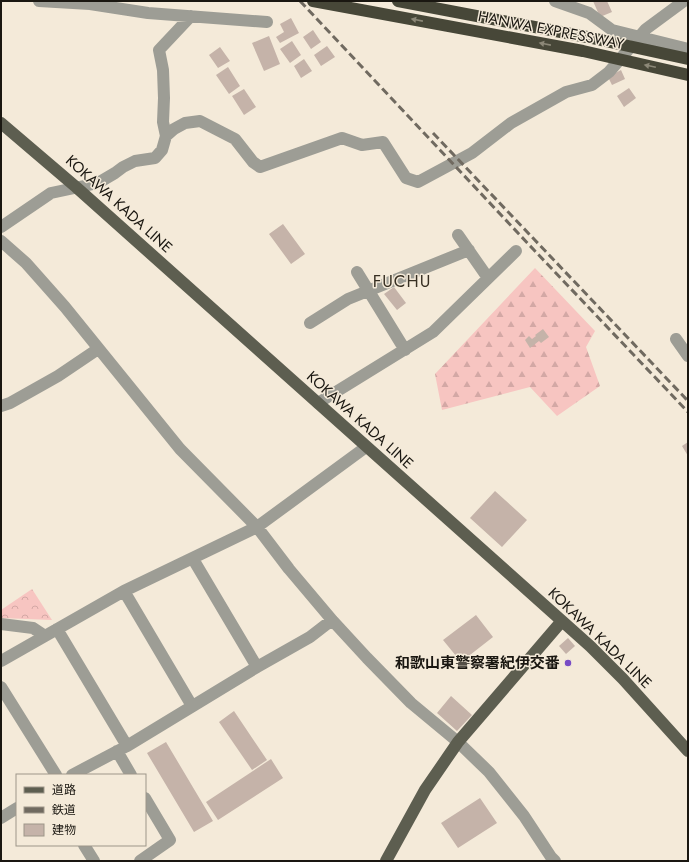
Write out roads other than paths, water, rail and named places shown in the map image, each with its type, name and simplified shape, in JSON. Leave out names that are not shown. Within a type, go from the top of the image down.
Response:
[{"type":"highway","name":"HANWA EXPRESSWAY","points":[[313,1],[583,52],[688,75]]},
{"type":"highway","name":"HANWA EXPRESSWAY","points":[[398,1],[587,37],[688,59]]},
{"type":"main road","name":"KOKAWA KADA LINE","points":[[1,123],[76,187],[561,622],[590,646],[623,679],[688,751]]},
{"type":"main road","points":[[386,861],[425,790],[458,742],[561,622]]},
{"type":"street","points":[[39,1],[90,4],[148,13],[267,22]]},
{"type":"street","points":[[555,1],[589,14],[612,30],[688,49]]},
{"type":"street","points":[[166,136],[174,129],[185,123],[200,121],[235,139],[253,162],[260,167],[342,138],[362,145],[383,142],[406,178],[418,182],[472,153],[511,123],[566,92],[592,85],[609,72],[646,29],[684,1]]},
{"type":"street","points":[[1,227],[51,193],[98,182],[135,161],[155,158],[162,150],[166,136],[162,122],[164,98],[163,70],[159,50],[191,16]]},
{"type":"street","points":[[458,235],[488,278]]},
{"type":"street","points":[[1,241],[26,263],[65,307],[180,449],[257,528],[332,620],[411,703],[458,742],[493,778],[524,816],[551,860]]},
{"type":"street","points":[[310,323],[348,299],[469,250]]},
{"type":"street","points":[[318,403],[433,332],[516,251]]},
{"type":"street","points":[[357,272],[405,350]]},
{"type":"street","points":[[676,339],[688,356]]},
{"type":"street","points":[[1,406],[10,403],[58,376],[98,349]]},
{"type":"street","points":[[1,661],[124,591],[257,528],[366,447]]},
{"type":"street","points":[[193,558],[257,667]]},
{"type":"street","points":[[124,591],[192,706]]},
{"type":"street","points":[[74,774],[122,748],[310,637],[332,620]]},
{"type":"street","points":[[1,624],[33,628],[45,636]]},
{"type":"street","points":[[57,629],[122,748],[131,774]]},
{"type":"street","points":[[1,687],[55,774]]},
{"type":"street","points":[[140,861],[170,840],[146,800]]},
{"type":"street","points":[[1,818],[16,809]]},
{"type":"street","points":[[85,846],[94,861]]},
{"type":"railway","points":[[300,1],[688,412]]},
{"type":"railway","points":[[433,133],[688,401]]},
{"type":"place","name":"和歌山東警察署紀伊交番","points":[[568,663]]},
{"type":"district","name":"FUCHU","points":[[402,281]]}]
